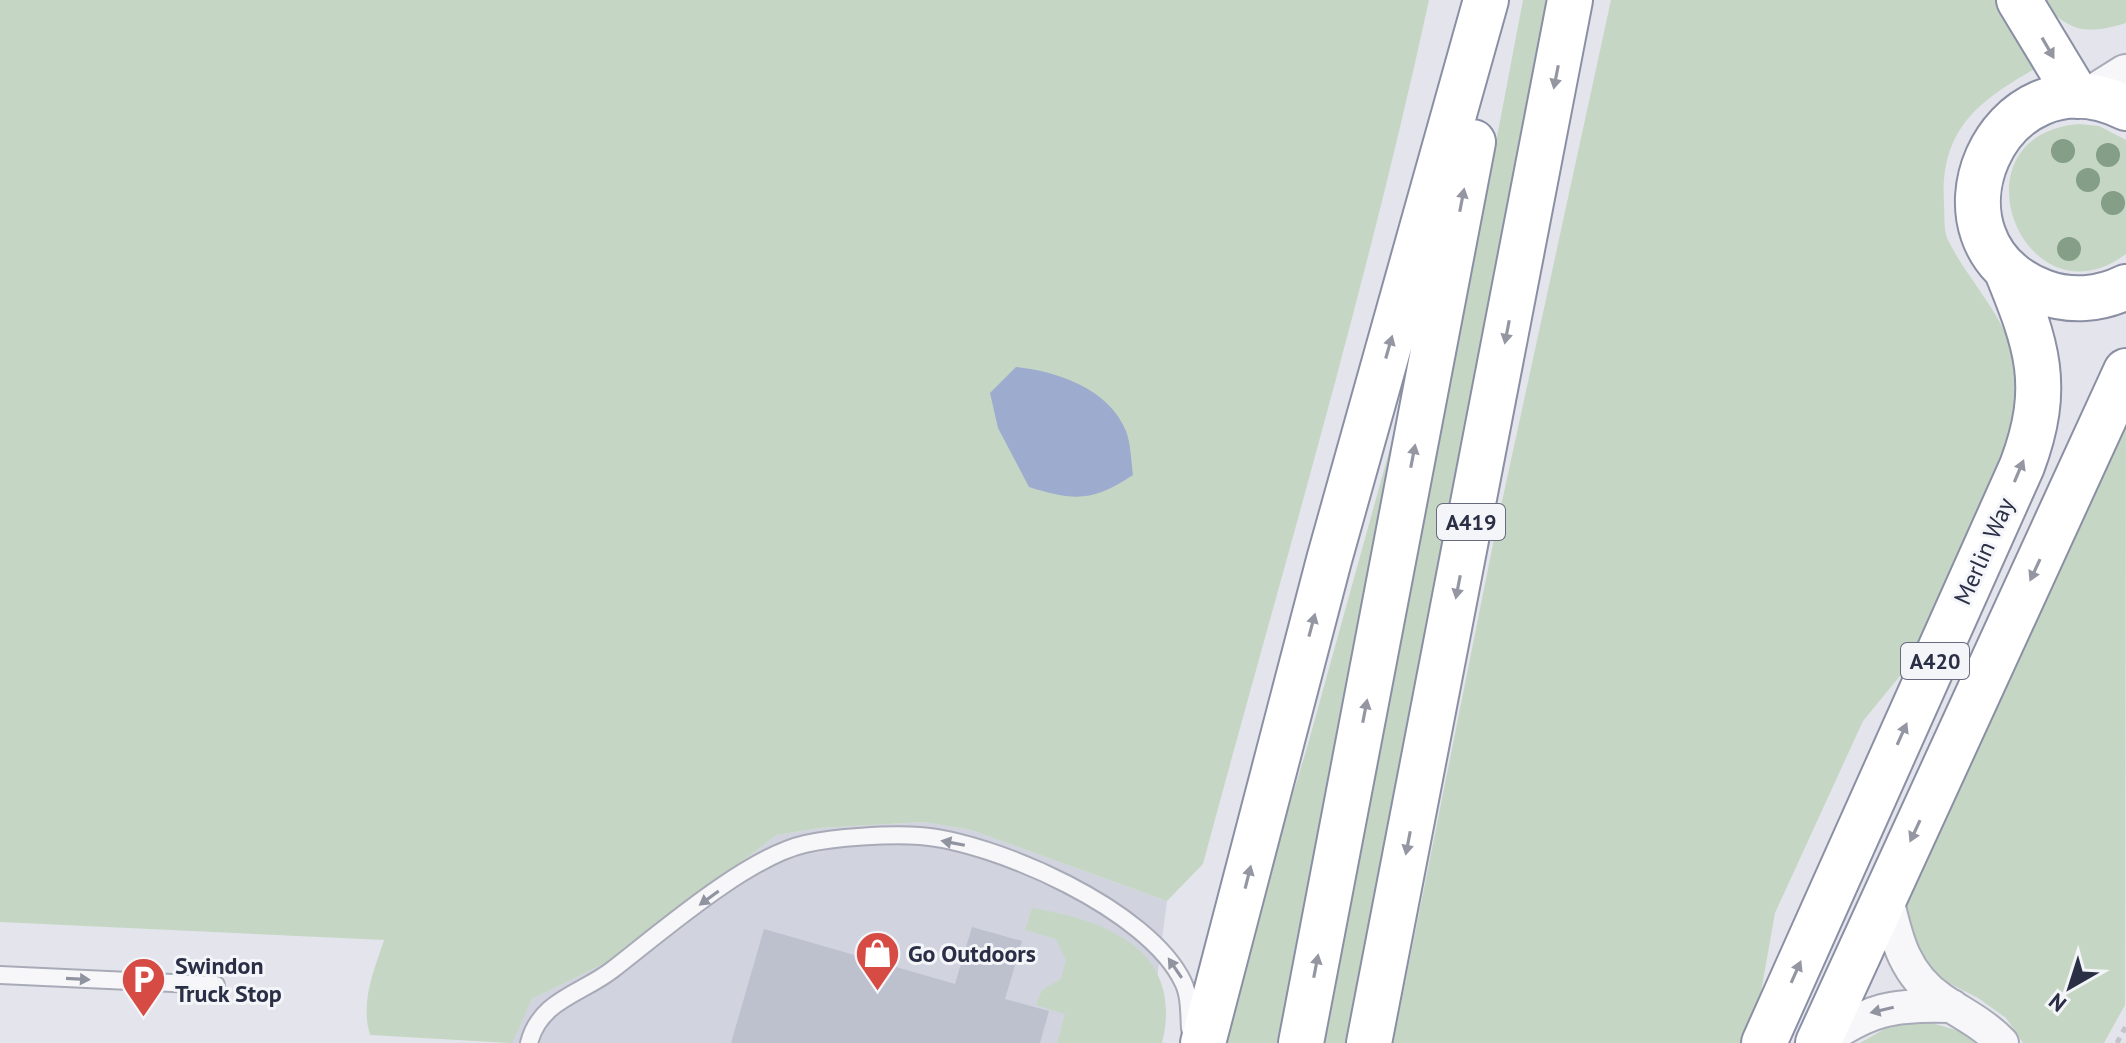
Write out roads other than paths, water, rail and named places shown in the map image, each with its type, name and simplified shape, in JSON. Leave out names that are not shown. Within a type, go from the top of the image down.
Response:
[{"type":"highway","points":[[1203,1043],[1329,560],[1486,0]]},
{"type":"highway","name":"A419","points":[[1301,1043],[1500,0]]},
{"type":"highway","name":"A419","points":[[1369,1043],[1570,0]]},
{"type":"highway","points":[[2019,0],[2105,94]]},
{"type":"highway","name":"A420","points":[[2105,94],[2049,100],[2026,111],[2001,132],[1987,153],[1978,185],[1978,210],[1987,242],[2006,269],[2027,285],[2059,297],[2093,298],[2126,287]]},
{"type":"highway","name":"Merlin Way","points":[[1764,1043],[2022,466],[2036,426],[2040,391],[2036,354],[2006,269]]},
{"type":"highway","name":"A420","points":[[1819,1043],[2126,371]]},
{"type":"street","points":[[1886,894],[1898,948],[1906,963],[1929,990],[1976,1019],[2002,1043]]},
{"type":"street","points":[[1819,1043],[1854,1019],[1882,1008],[1952,1006]]},
{"type":"lane","points":[[529,1043],[533,1027],[543,1012],[601,979],[743,874],[774,857],[804,844],[920,836],[980,848],[1086,894],[1140,927],[1164,953],[1184,983],[1191,1043]]},
{"type":"lane","points":[[0,975],[216,985]]},
{"type":"water","points":[[1016,367],[1064,378],[1095,393],[1107,404],[1126,431],[1133,475],[1106,490],[1083,496],[1059,495],[1029,487],[998,428],[990,393]]},
{"type":"place","name":"Go Outdoors","points":[[877,992]]},
{"type":"place","name":"Swindon Truck Stop","points":[[144,1018]]}]
